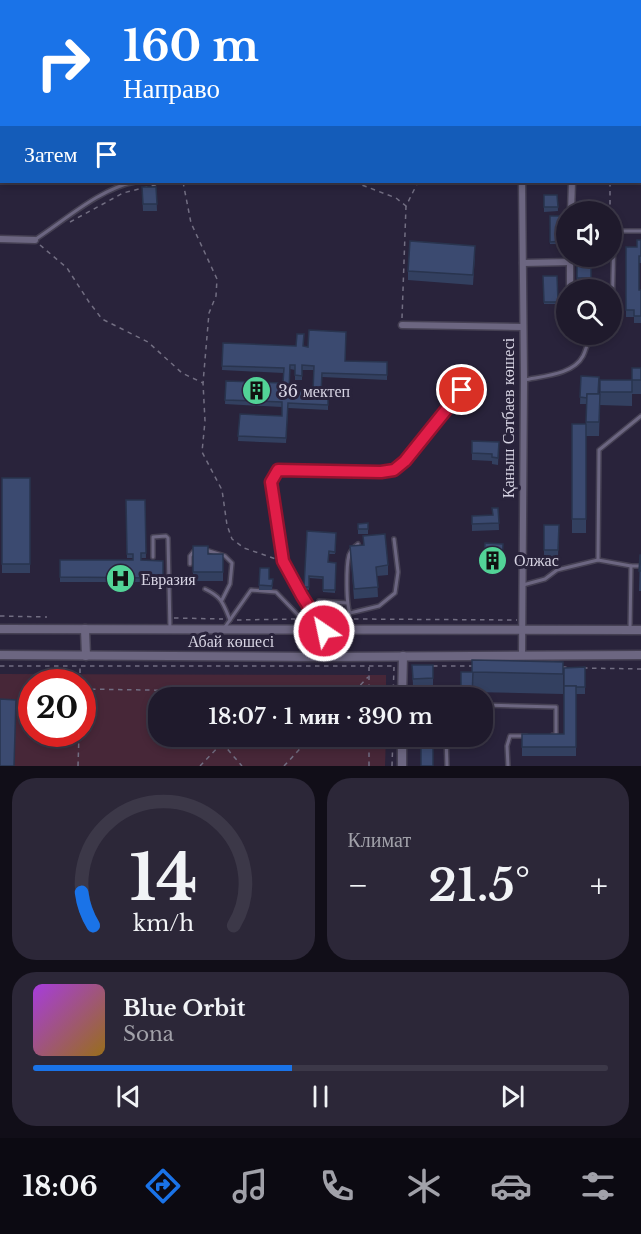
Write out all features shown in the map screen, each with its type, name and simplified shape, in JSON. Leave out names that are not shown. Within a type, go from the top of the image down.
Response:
[{"type":"main road","name":"Абай көшесі","points":[[0,629],[641,630]]},
{"type":"main road","points":[[85,629],[86,656]]},
{"type":"main road","points":[[324,631],[325,657]]},
{"type":"main road","name":"Абай көшесі","points":[[0,655],[325,657],[400,663],[522,655],[641,655]]},
{"type":"main road","points":[[400,663],[401,687]]},
{"type":"main road","points":[[402,747],[402,766]]},
{"type":"street","name":"Қаныш Сәтбаев көшесі","points":[[522,183],[524,380],[522,655]]},
{"type":"street","points":[[571,201],[572,183]]},
{"type":"street","points":[[0,239],[35,240]]},
{"type":"street","points":[[523,263],[556,260]]},
{"type":"street","points":[[402,325],[523,327]]},
{"type":"lane","points":[[35,240],[97,198],[122,184],[128,183]]},
{"type":"lane","points":[[613,279],[614,231],[641,231]]},
{"type":"lane","points":[[524,380],[576,366],[584,356],[587,345]]},
{"type":"lane","points":[[324,631],[283,561],[271,482],[278,470],[381,472],[394,470],[405,461],[462,390]]},
{"type":"lane","points":[[598,560],[599,450],[641,416]]},
{"type":"lane","points":[[153,557],[153,537],[167,537],[170,630]]},
{"type":"lane","points":[[350,613],[379,606],[395,593],[398,572],[394,538]]},
{"type":"lane","points":[[343,631],[350,613],[348,603],[349,554],[358,544]]},
{"type":"lane","points":[[190,564],[193,551],[201,549],[230,559],[232,563],[230,584],[222,600]]},
{"type":"lane","points":[[523,585],[545,579],[557,570],[598,560],[641,566]]},
{"type":"lane","points":[[630,630],[631,566]]},
{"type":"lane","points":[[205,589],[222,600],[230,620]]},
{"type":"lane","points":[[224,631],[251,591],[276,592],[301,618],[309,631]]},
{"type":"lane","points":[[319,601],[348,603]]},
{"type":"lane","points":[[493,705],[556,707],[556,735],[549,736]]},
{"type":"lane","points":[[508,766],[507,746],[510,736],[529,736]]},
{"type":"lane","points":[[446,747],[447,766]]},
{"type":"path","points":[[71,221],[123,193],[163,183]]},
{"type":"path","points":[[183,183],[191,222],[217,279],[216,296],[209,313],[203,382],[205,421],[202,452],[222,490],[227,525],[232,539],[244,548],[283,561]]},
{"type":"path","points":[[357,183],[396,198],[406,206]]},
{"type":"path","points":[[402,325],[406,206],[418,183]]},
{"type":"path","points":[[610,183],[610,201]]},
{"type":"path","points":[[35,240],[67,268],[102,319],[148,342],[182,373],[203,382]]},
{"type":"path","points":[[0,616],[46,617]]},
{"type":"path","points":[[0,666],[369,666],[400,663],[395,687]]},
{"type":"path","points":[[369,666],[369,687]]},
{"type":"path","points":[[425,666],[482,666]]},
{"type":"path","points":[[561,667],[641,669]]},
{"type":"path","points":[[358,687],[369,676]]},
{"type":"path","points":[[96,689],[148,690]]},
{"type":"path","points":[[78,766],[79,747]]},
{"type":"path","points":[[200,766],[219,747]]},
{"type":"path","points":[[225,747],[242,766]]},
{"type":"path","points":[[285,766],[302,747]]},
{"type":"path","points":[[369,747],[369,766]]},
{"type":"path","points":[[392,766],[393,747]]},
{"type":"shaded area","points":[[0,674],[18,674],[18,747],[96,747],[96,674],[386,675],[386,687],[148,687],[148,747],[386,747],[385,766],[0,766]]},
{"type":"building","points":[[142,187],[156,187],[157,204],[143,204]]},
{"type":"building","points":[[544,195],[557,195],[556,207],[544,207]]},
{"type":"building","points":[[550,216],[556,216],[556,242],[550,242]]},
{"type":"building","points":[[637,240],[641,240],[639,290],[641,290],[641,316],[634,316],[634,310],[626,310],[626,247],[637,247]]},
{"type":"building","points":[[410,241],[475,246],[473,275],[408,271]]},
{"type":"building","points":[[577,267],[591,267],[591,278],[577,278]]},
{"type":"building","points":[[543,276],[557,276],[556,302],[544,302]]},
{"type":"building","name":"36 мектеп","points":[[309,330],[346,332],[345,361],[387,362],[387,375],[322,373],[321,392],[328,393],[328,405],[288,403],[286,438],[238,436],[240,414],[282,416],[282,402],[225,400],[226,381],[283,383],[284,368],[222,366],[223,343],[296,346],[297,334],[304,334],[303,346],[308,347]],"holes":[[[290,365],[295,365],[295,375],[302,376],[302,365],[314,366],[313,392],[289,391]]]},
{"type":"building","points":[[632,368],[641,368],[641,380],[632,380]]},
{"type":"building","points":[[581,376],[599,377],[598,394],[587,394],[587,398],[580,397]]},
{"type":"building","points":[[600,380],[632,380],[632,392],[600,392]]},
{"type":"building","points":[[587,394],[600,394],[599,422],[586,422]]},
{"type":"building","points":[[572,424],[586,424],[586,519],[572,519]]},
{"type":"building","points":[[472,441],[499,442],[498,458],[492,457],[492,454],[472,453]]},
{"type":"building","points":[[2,478],[30,478],[30,564],[2,564]]},
{"type":"building","points":[[126,500],[145,500],[146,553],[141,553],[141,560],[163,561],[163,578],[60,577],[60,560],[133,560],[133,554],[127,554]]},
{"type":"building","points":[[492,508],[498,508],[499,523],[472,524],[472,516],[493,515]]},
{"type":"building","points":[[368,523],[368,529],[358,529],[358,524]]},
{"type":"building","points":[[544,525],[559,525],[558,550],[544,550]]},
{"type":"building","points":[[307,531],[336,533],[335,552],[329,551],[328,562],[336,563],[335,590],[323,590],[323,577],[309,576],[309,587],[304,587]]},
{"type":"building","points":[[385,534],[388,565],[376,567],[378,587],[354,589],[350,546],[364,545],[363,536]]},
{"type":"building","name":"Олжас","points":[[485,543],[503,544],[502,564],[484,563]]},
{"type":"building","points":[[193,546],[208,546],[208,554],[223,554],[223,572],[193,572]]},
{"type":"building","points":[[640,555],[641,571],[639,571]]},
{"type":"building","points":[[260,568],[269,568],[269,579],[273,579],[272,586],[259,585]]},
{"type":"building","points":[[472,660],[563,662],[563,674],[473,672],[472,687],[461,687],[461,672],[472,672]]},
{"type":"building","points":[[412,665],[433,665],[433,678],[413,679]]},
{"type":"building","points":[[585,667],[585,687],[564,686],[564,668]]},
{"type":"building","points":[[564,686],[576,686],[576,747],[522,747],[522,734],[564,734]]},
{"type":"building","points":[[0,699],[16,700],[14,766],[0,766]]},
{"type":"building","points":[[421,747],[433,747],[433,766],[421,766]]},
{"type":"place","name":"36 мектеп","points":[[257,391]]},
{"type":"place","name":"Олжас","points":[[493,560]]},
{"type":"place","name":"Евразия","points":[[120,579]]},
{"type":"route","points":[[324,631],[283,561],[271,482],[278,470],[381,472],[394,470],[405,461],[462,390]]}]
